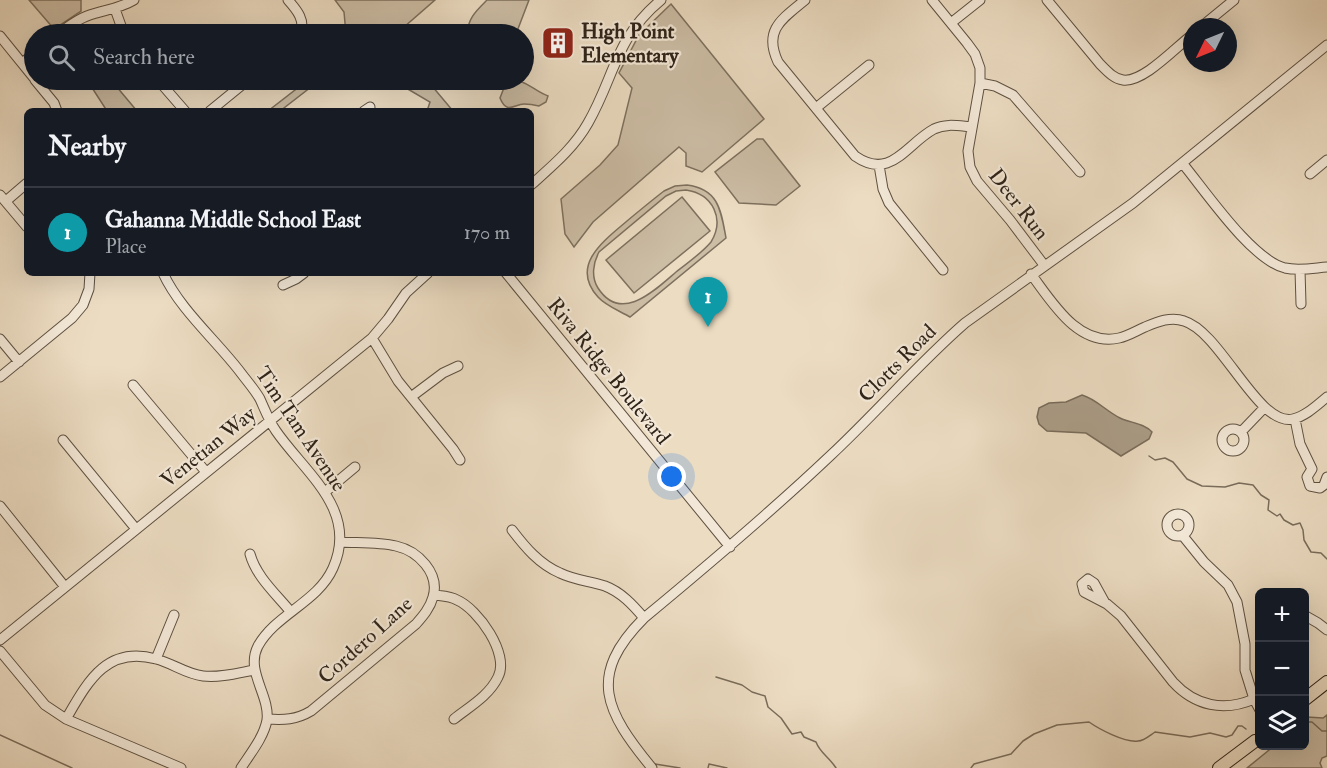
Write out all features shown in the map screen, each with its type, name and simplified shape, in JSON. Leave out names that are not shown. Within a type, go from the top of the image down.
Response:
[{"type":"main road","points":[[1309,697],[1327,682]]},
{"type":"main road","points":[[1219,768],[1255,742]]},
{"type":"main road","points":[[1227,768],[1255,743]]},
{"type":"street","points":[[72,24],[134,0]]},
{"type":"street","points":[[288,0],[298,12],[301,24]]},
{"type":"street","points":[[534,181],[578,139],[598,104],[625,40],[638,22],[661,0]]},
{"type":"street","points":[[805,0],[781,20],[773,34],[772,42],[778,62],[855,156],[879,165],[892,162],[934,129],[951,125],[972,127]]},
{"type":"street","name":"Deer Run","points":[[932,0],[975,54],[980,68],[980,83],[968,151],[970,167],[977,181],[1044,265]]},
{"type":"street","points":[[951,23],[980,0]]},
{"type":"street","points":[[1047,0],[1100,64],[1110,74],[1121,80],[1134,80],[1183,42]]},
{"type":"street","points":[[1212,18],[1234,0]]},
{"type":"street","points":[[115,9],[120,24]]},
{"type":"street","points":[[0,36],[24,65]]},
{"type":"street","name":"Clotts Road","points":[[652,768],[618,723],[611,706],[609,679],[612,662],[630,632],[756,525],[833,453],[942,342],[1044,265],[1133,203],[1327,45]]},
{"type":"street","points":[[816,108],[869,65]]},
{"type":"street","points":[[980,83],[995,86],[1013,94],[1080,172]]},
{"type":"street","points":[[44,90],[56,108]]},
{"type":"street","points":[[167,90],[182,108]]},
{"type":"street","points":[[214,108],[236,90]]},
{"type":"street","points":[[1310,174],[1327,160]]},
{"type":"street","points":[[1183,164],[1253,249],[1270,262],[1300,270],[1327,267]]},
{"type":"street","points":[[879,165],[883,189],[889,203],[943,270]]},
{"type":"street","points":[[24,185],[3,198],[24,223]]},
{"type":"street","points":[[1300,270],[1301,304]]},
{"type":"street","points":[[1032,274],[1060,312],[1074,326],[1089,335],[1103,339],[1119,338],[1168,319],[1183,320],[1197,326],[1264,408],[1277,418],[1295,419],[1327,397]]},
{"type":"street","points":[[0,377],[72,318],[83,305],[89,289],[90,276]]},
{"type":"street","name":"Tim Tam Avenue","points":[[165,276],[177,296],[252,388],[276,431],[325,492],[337,516],[341,542],[333,569],[315,591],[267,631],[257,649],[254,670]]},
{"type":"street","points":[[283,285],[300,276]]},
{"type":"street","name":"Venetian Way","points":[[0,640],[372,338],[406,293],[425,276]]},
{"type":"street","name":"Riva Ridge Boulevard","points":[[508,276],[730,547]]},
{"type":"street","points":[[372,338],[398,381],[453,448],[460,460]]},
{"type":"street","points":[[0,339],[19,362]]},
{"type":"street","points":[[411,397],[443,373],[458,366]]},
{"type":"street","points":[[133,384],[206,472]]},
{"type":"street","points":[[1241,432],[1264,408]]},
{"type":"street","points":[[1295,419],[1300,444],[1312,469]]},
{"type":"street","points":[[63,440],[136,529]]},
{"type":"street","points":[[325,492],[355,467]]},
{"type":"street","points":[[1321,468],[1327,477],[1320,488],[1310,486],[1306,477],[1312,469],[1321,468]]},
{"type":"street","points":[[0,506],[65,587]]},
{"type":"street","points":[[512,530],[533,556],[544,565],[574,579],[605,586],[621,594],[644,618]]},
{"type":"street","points":[[1106,603],[1129,624],[1135,636],[1181,691],[1195,700],[1210,705],[1241,705],[1254,699],[1245,670],[1245,644],[1237,602],[1228,585],[1204,562],[1183,536]]},
{"type":"street","name":"Cordero Lane","points":[[267,719],[300,718],[311,711],[416,624],[427,611],[434,595],[433,580],[427,566],[413,552],[396,546],[341,542]]},
{"type":"street","points":[[250,554],[253,565],[260,576],[290,611]]},
{"type":"street","points":[[434,595],[458,600],[493,637],[499,648],[501,668],[499,676],[483,696],[454,719]]},
{"type":"street","points":[[156,659],[174,615]]},
{"type":"street","points":[[1309,618],[1327,630]]},
{"type":"street","points":[[0,651],[45,705],[66,719],[181,768]]},
{"type":"street","points":[[66,719],[87,685],[102,668],[116,659],[134,655],[156,659],[190,673],[204,676],[254,670],[267,719],[254,748],[241,768]]},
{"type":"shaded area","points":[[29,0],[81,0],[81,11],[62,24],[50,24]]},
{"type":"shaded area","points":[[335,0],[435,0],[407,24],[345,24],[344,12]]},
{"type":"shaded area","points":[[487,0],[529,0],[520,24],[469,24],[476,11]]},
{"type":"shaded area","points":[[671,4],[764,119],[702,172],[686,166],[686,153],[679,147],[593,222],[574,247],[565,234],[561,199],[600,165],[618,145],[632,88],[619,73],[639,35]]},
{"type":"shaded area","points":[[534,89],[548,96],[546,102],[539,106],[520,104],[508,107],[500,98],[503,90]]},
{"type":"shaded area","points":[[93,90],[119,90],[134,108],[105,108]]},
{"type":"shaded area","points":[[295,90],[307,90],[284,108],[272,108]]},
{"type":"shaded area","points":[[410,90],[435,90],[450,108],[428,108],[430,102]]},
{"type":"shaded area","points":[[757,139],[763,139],[800,186],[776,205],[739,203],[715,172]]},
{"type":"shaded area","points":[[675,186],[698,187],[712,196],[720,210],[726,238],[630,317],[609,306],[598,297],[590,285],[587,274],[589,264],[593,254],[609,236],[664,191]],"holes":[[[676,191],[695,192],[709,202],[714,209],[717,225],[711,242],[658,287],[638,300],[627,304],[617,303],[607,298],[594,279],[594,265],[599,252],[666,196]]]},
{"type":"shaded area","points":[[682,197],[710,231],[634,293],[606,260]]},
{"type":"shaded area","points":[[1082,395],[1120,418],[1149,429],[1152,432],[1149,439],[1121,456],[1086,433],[1047,431],[1039,424],[1037,417],[1039,408],[1049,403],[1066,402]]},
{"type":"shaded area","points":[[1327,715],[1327,756],[1322,758],[1320,763],[1322,768],[1247,768],[1269,750],[1309,750],[1309,717],[1323,718]]},
{"type":"waterway","points":[[1149,456],[1155,460],[1165,458],[1173,462],[1187,479],[1202,486],[1225,487],[1239,483],[1253,485],[1261,495],[1269,500],[1268,510],[1277,516],[1280,514],[1284,520],[1293,525],[1300,523],[1304,540],[1311,552],[1321,553],[1327,559]]},
{"type":"waterway","points":[[716,677],[742,685],[752,692],[765,696],[768,707],[781,718],[792,734],[801,732],[804,737],[816,742],[836,768]]},
{"type":"waterway","points":[[971,768],[974,764],[1011,754],[1023,741],[1034,734],[1057,725],[1089,722],[1112,735],[1133,741],[1142,740],[1155,732],[1190,737],[1210,733],[1226,737],[1232,735],[1238,726],[1246,729]]},
{"type":"waterway","points":[[1309,722],[1322,731],[1327,731]]},
{"type":"waterway","points":[[0,735],[72,768]]},
{"type":"waterway","points":[[655,764],[680,768]]},
{"type":"waterway","points":[[708,768],[709,764],[727,768]]},
{"type":"place","name":"High Point Elementary","points":[[558,43]]},
{"type":"place","name":"Gahanna Middle School East","points":[[708,327]]}]
